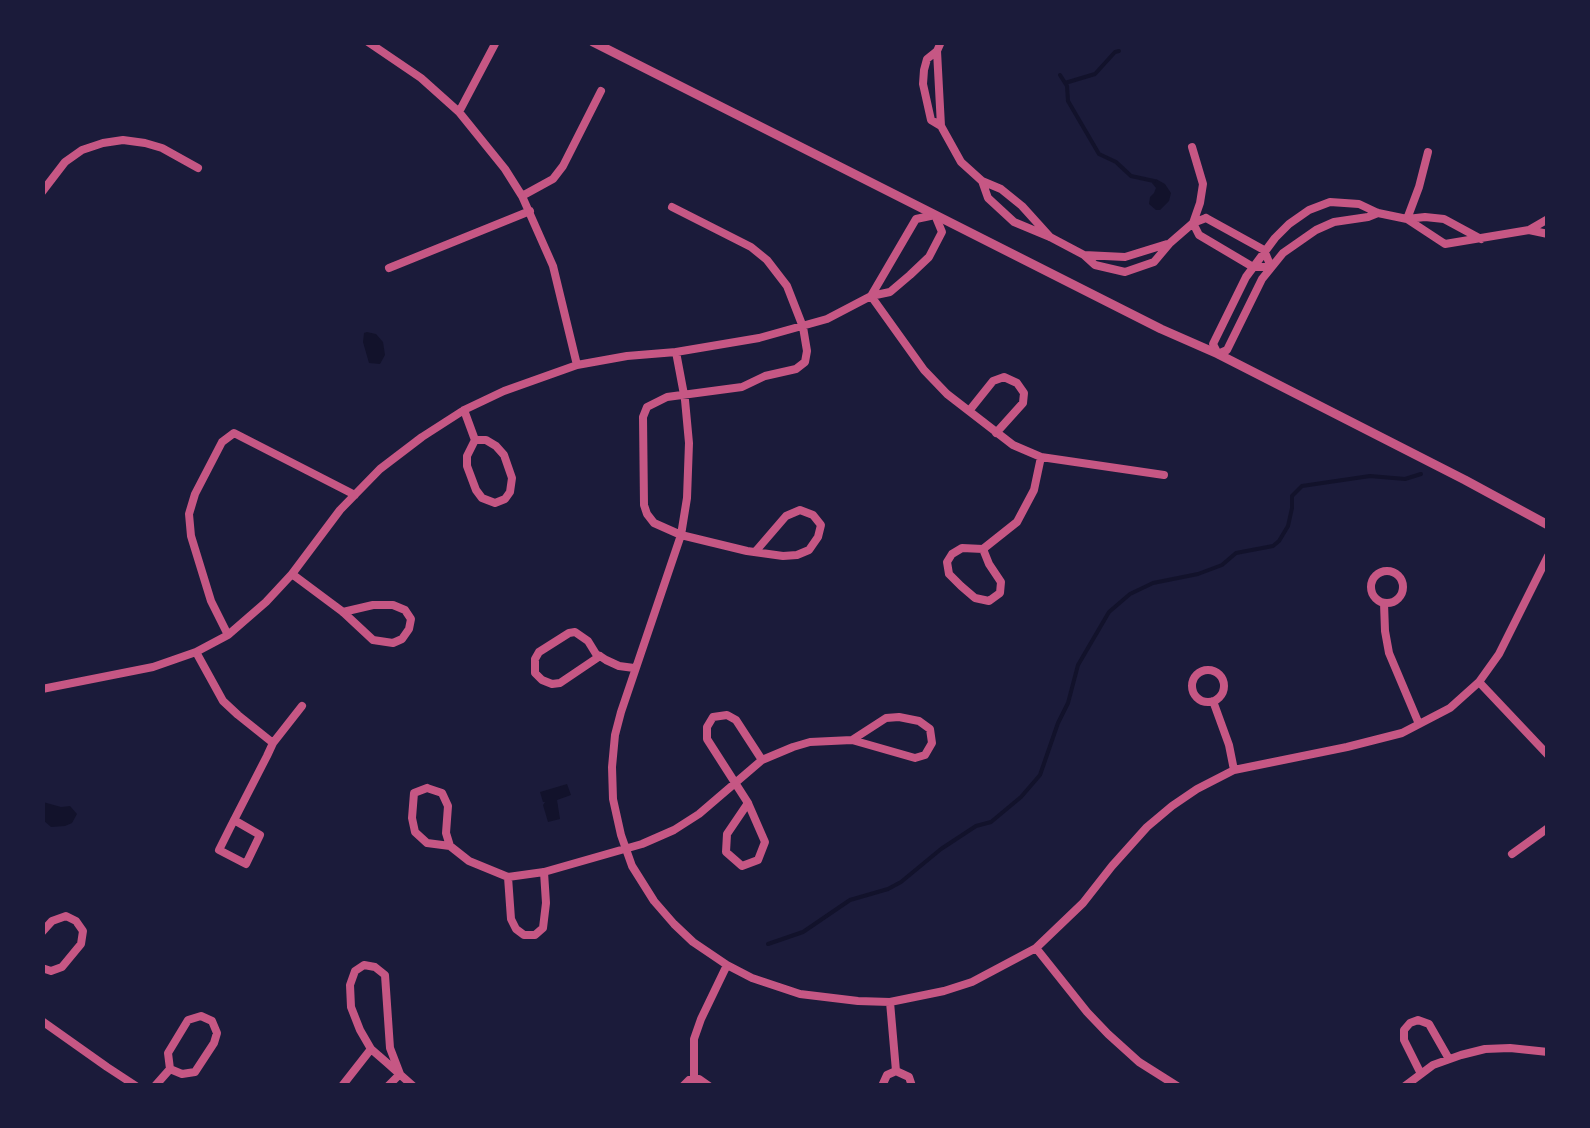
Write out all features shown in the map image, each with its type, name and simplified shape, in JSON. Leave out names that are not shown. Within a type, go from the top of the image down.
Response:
[{"type":"street","points":[[368,42],[421,78],[459,112],[522,196],[553,266],[577,365]]},
{"type":"street","points":[[459,112],[496,42]]},
{"type":"street","points":[[593,42],[1161,329],[1218,354],[1548,525]]},
{"type":"street","points":[[939,47],[940,126]]},
{"type":"street","points":[[939,47],[928,60],[922,84],[932,120],[940,126],[962,162],[982,181],[1022,206],[1050,237]]},
{"type":"street","points":[[522,196],[553,179],[563,166],[601,91]]},
{"type":"street","points":[[42,192],[65,162],[82,150],[103,143],[145,142],[198,168]]},
{"type":"street","points":[[1192,146],[1202,184],[1193,223],[1199,235],[1253,267],[1271,267]]},
{"type":"street","points":[[1407,219],[1428,152]]},
{"type":"street","points":[[982,181],[996,208],[1025,228],[1050,237],[1096,264],[1125,272],[1154,262],[1193,223],[1206,218],[1264,250],[1271,267]]},
{"type":"street","points":[[1218,354],[1213,344],[1246,277],[1264,250],[1309,210],[1330,202],[1358,204],[1407,219],[1445,244],[1529,230],[1548,220]]},
{"type":"street","points":[[672,207],[767,260],[787,286],[803,327],[808,351],[805,362],[796,368],[765,376],[742,388],[656,401],[643,417],[644,504],[654,523],[681,535],[755,552],[783,556],[809,550],[821,524],[800,510],[786,516],[755,552]]},
{"type":"street","points":[[389,268],[530,211]]},
{"type":"street","points":[[1218,354],[1227,350],[1271,267],[1283,253],[1301,238],[1334,222],[1378,212]]},
{"type":"street","points":[[872,296],[916,219],[935,214]]},
{"type":"street","points":[[42,688],[153,668],[228,635],[292,574],[380,470],[422,437],[504,390],[577,365],[676,352],[803,327],[872,296],[890,292],[929,257],[942,232],[935,214]]},
{"type":"street","points":[[1407,219],[1444,218],[1481,239]]},
{"type":"street","points":[[1529,230],[1548,234]]},
{"type":"street","points":[[1084,255],[1125,257],[1170,244]]},
{"type":"street","points":[[872,296],[924,370],[996,434],[1041,457],[1164,475]]},
{"type":"street","points":[[676,352],[690,469],[681,535],[634,668],[615,736],[613,800],[640,882],[674,924],[727,965],[800,994],[890,1002],[972,982],[1036,948],[1084,903],[1147,827],[1197,789],[1234,770],[1384,738],[1450,708],[1479,682],[1499,654],[1548,556]]},
{"type":"street","points":[[968,411],[993,381],[1004,377],[1016,383],[1024,393],[1022,403],[996,434]]},
{"type":"street","points":[[464,410],[475,440],[467,466],[476,490],[482,498],[495,503],[505,499],[512,478],[504,455],[486,440],[475,440]]},
{"type":"street","points":[[228,635],[212,602],[188,514],[222,442],[234,433],[355,495]]},
{"type":"street","points":[[983,549],[1001,582],[1000,593],[989,601],[976,598],[961,586],[950,574],[947,562],[962,548],[983,549],[1005,532],[1026,508],[1041,457]]},
{"type":"street","points":[[1388,571],[1400,579],[1402,589],[1398,598],[1384,603],[1375,598],[1370,588],[1374,578],[1388,571]]},
{"type":"street","points":[[292,574],[373,640],[393,643],[402,640],[409,630],[411,619],[405,610],[393,605],[342,612]]},
{"type":"street","points":[[1384,603],[1389,653],[1419,724]]},
{"type":"street","points":[[600,656],[560,682],[552,684],[535,673],[539,652],[575,632],[600,656],[618,666],[634,668]]},
{"type":"street","points":[[196,652],[223,701],[272,742]]},
{"type":"street","points":[[1206,670],[1220,676],[1224,686],[1221,695],[1212,701],[1198,698],[1193,689],[1194,679],[1206,670]]},
{"type":"street","points":[[1479,682],[1546,751]]},
{"type":"street","points":[[1212,701],[1234,770]]},
{"type":"street","points":[[234,820],[260,835],[246,864],[219,850],[272,742],[302,706]]},
{"type":"street","points":[[748,803],[728,834],[726,852],[742,866],[758,860],[765,842],[748,803],[707,739],[707,727],[714,717],[726,715],[736,720],[762,760]]},
{"type":"street","points":[[450,846],[446,834],[448,806],[442,793],[427,788],[414,794],[415,832],[427,842],[450,846],[488,870],[508,876],[544,872],[674,830],[699,814],[762,760],[810,742],[852,740],[916,758],[925,755],[932,743],[930,729],[919,721],[899,717],[886,718],[852,740]]},
{"type":"street","points":[[1512,854],[1548,828]]},
{"type":"street","points":[[508,876],[511,919],[516,930],[535,935],[542,928],[546,903],[544,872]]},
{"type":"street","points":[[42,932],[52,921],[66,916],[76,920],[83,930],[81,944],[62,967],[51,971],[42,968]]},
{"type":"street","points":[[1036,948],[1108,1034],[1139,1062],[1177,1086]]},
{"type":"street","points":[[694,1079],[694,1039],[727,965]]},
{"type":"street","points":[[400,1074],[390,1048],[385,975],[375,967],[364,966],[354,972],[350,985],[351,1007],[360,1030],[372,1048],[400,1074],[413,1086]]},
{"type":"street","points":[[890,1002],[896,1071]]},
{"type":"street","points":[[155,1086],[170,1069],[168,1053],[188,1020],[200,1016],[212,1021],[217,1032],[214,1044],[195,1072],[182,1074],[170,1069]]},
{"type":"street","points":[[1421,1074],[1404,1040],[1404,1030],[1410,1023],[1418,1020],[1429,1024],[1448,1059]]},
{"type":"street","points":[[43,1021],[136,1086]]},
{"type":"street","points":[[342,1086],[372,1048]]},
{"type":"street","points":[[1406,1086],[1433,1065],[1485,1049],[1548,1052]]},
{"type":"street","points":[[882,1086],[887,1075],[896,1071],[908,1076],[912,1086]]},
{"type":"street","points":[[388,1086],[400,1074]]},
{"type":"street","points":[[683,1086],[694,1079],[709,1086]]},
{"type":"shaded area","points":[[1156,179],[1171,193],[1160,210],[1149,204]]},
{"type":"shaded area","points":[[367,332],[376,334],[383,342],[385,355],[380,364],[369,363],[363,342]]},
{"type":"shaded area","points":[[567,784],[571,795],[557,800],[560,819],[548,822],[540,792]]},
{"type":"shaded area","points":[[43,802],[70,806],[77,814],[72,823],[51,827],[43,820]]},
{"type":"waterway","points":[[1065,83],[1095,74],[1119,51]]},
{"type":"waterway","points":[[1060,75],[1067,86],[1068,101],[1099,154],[1116,162],[1131,176],[1154,181]]},
{"type":"waterway","points":[[768,944],[803,932],[850,900],[901,882],[941,849],[976,826],[991,822],[1021,797],[1040,775],[1078,665],[1109,612],[1130,594],[1153,583],[1222,565],[1236,553],[1273,546],[1288,526],[1292,496],[1302,486],[1370,476],[1405,479],[1421,474]]}]
